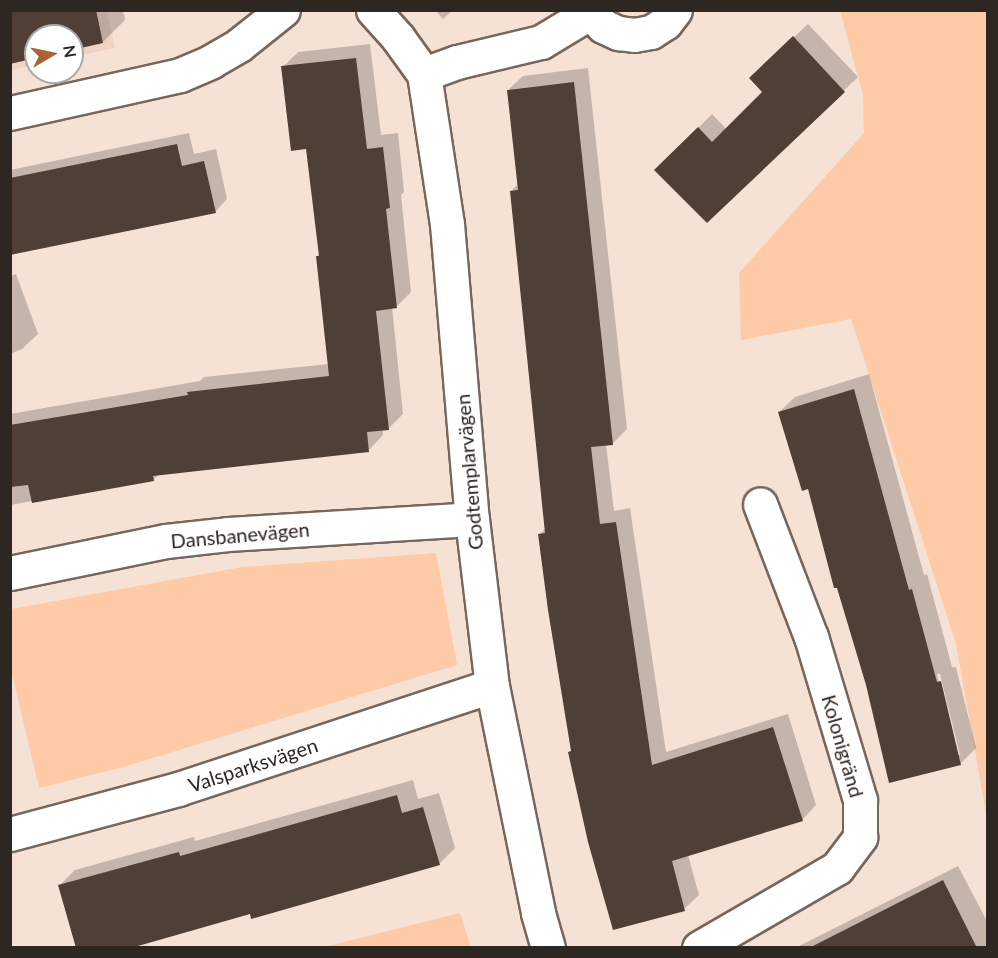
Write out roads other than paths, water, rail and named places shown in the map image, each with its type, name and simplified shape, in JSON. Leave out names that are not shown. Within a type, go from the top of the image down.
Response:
[{"type":"street","points":[[10,112],[180,75],[210,62],[239,45],[283,10]]},
{"type":"street","name":"Godtemplarvägen","points":[[373,10],[398,38],[424,74],[447,224],[472,519],[492,686],[538,913],[548,948]]},
{"type":"street","points":[[424,74],[457,63],[541,42],[589,12],[603,26],[618,33],[634,35],[651,32],[665,23],[675,10]]},
{"type":"street","name":"Kolonigränd","points":[[699,948],[837,868],[860,837],[860,800],[811,637],[760,504]]},
{"type":"street","name":"Dansbanevägen","points":[[10,573],[166,541],[228,534],[472,519]]},
{"type":"street","name":"Valsparksvägen","points":[[10,834],[178,789],[492,686]]}]
